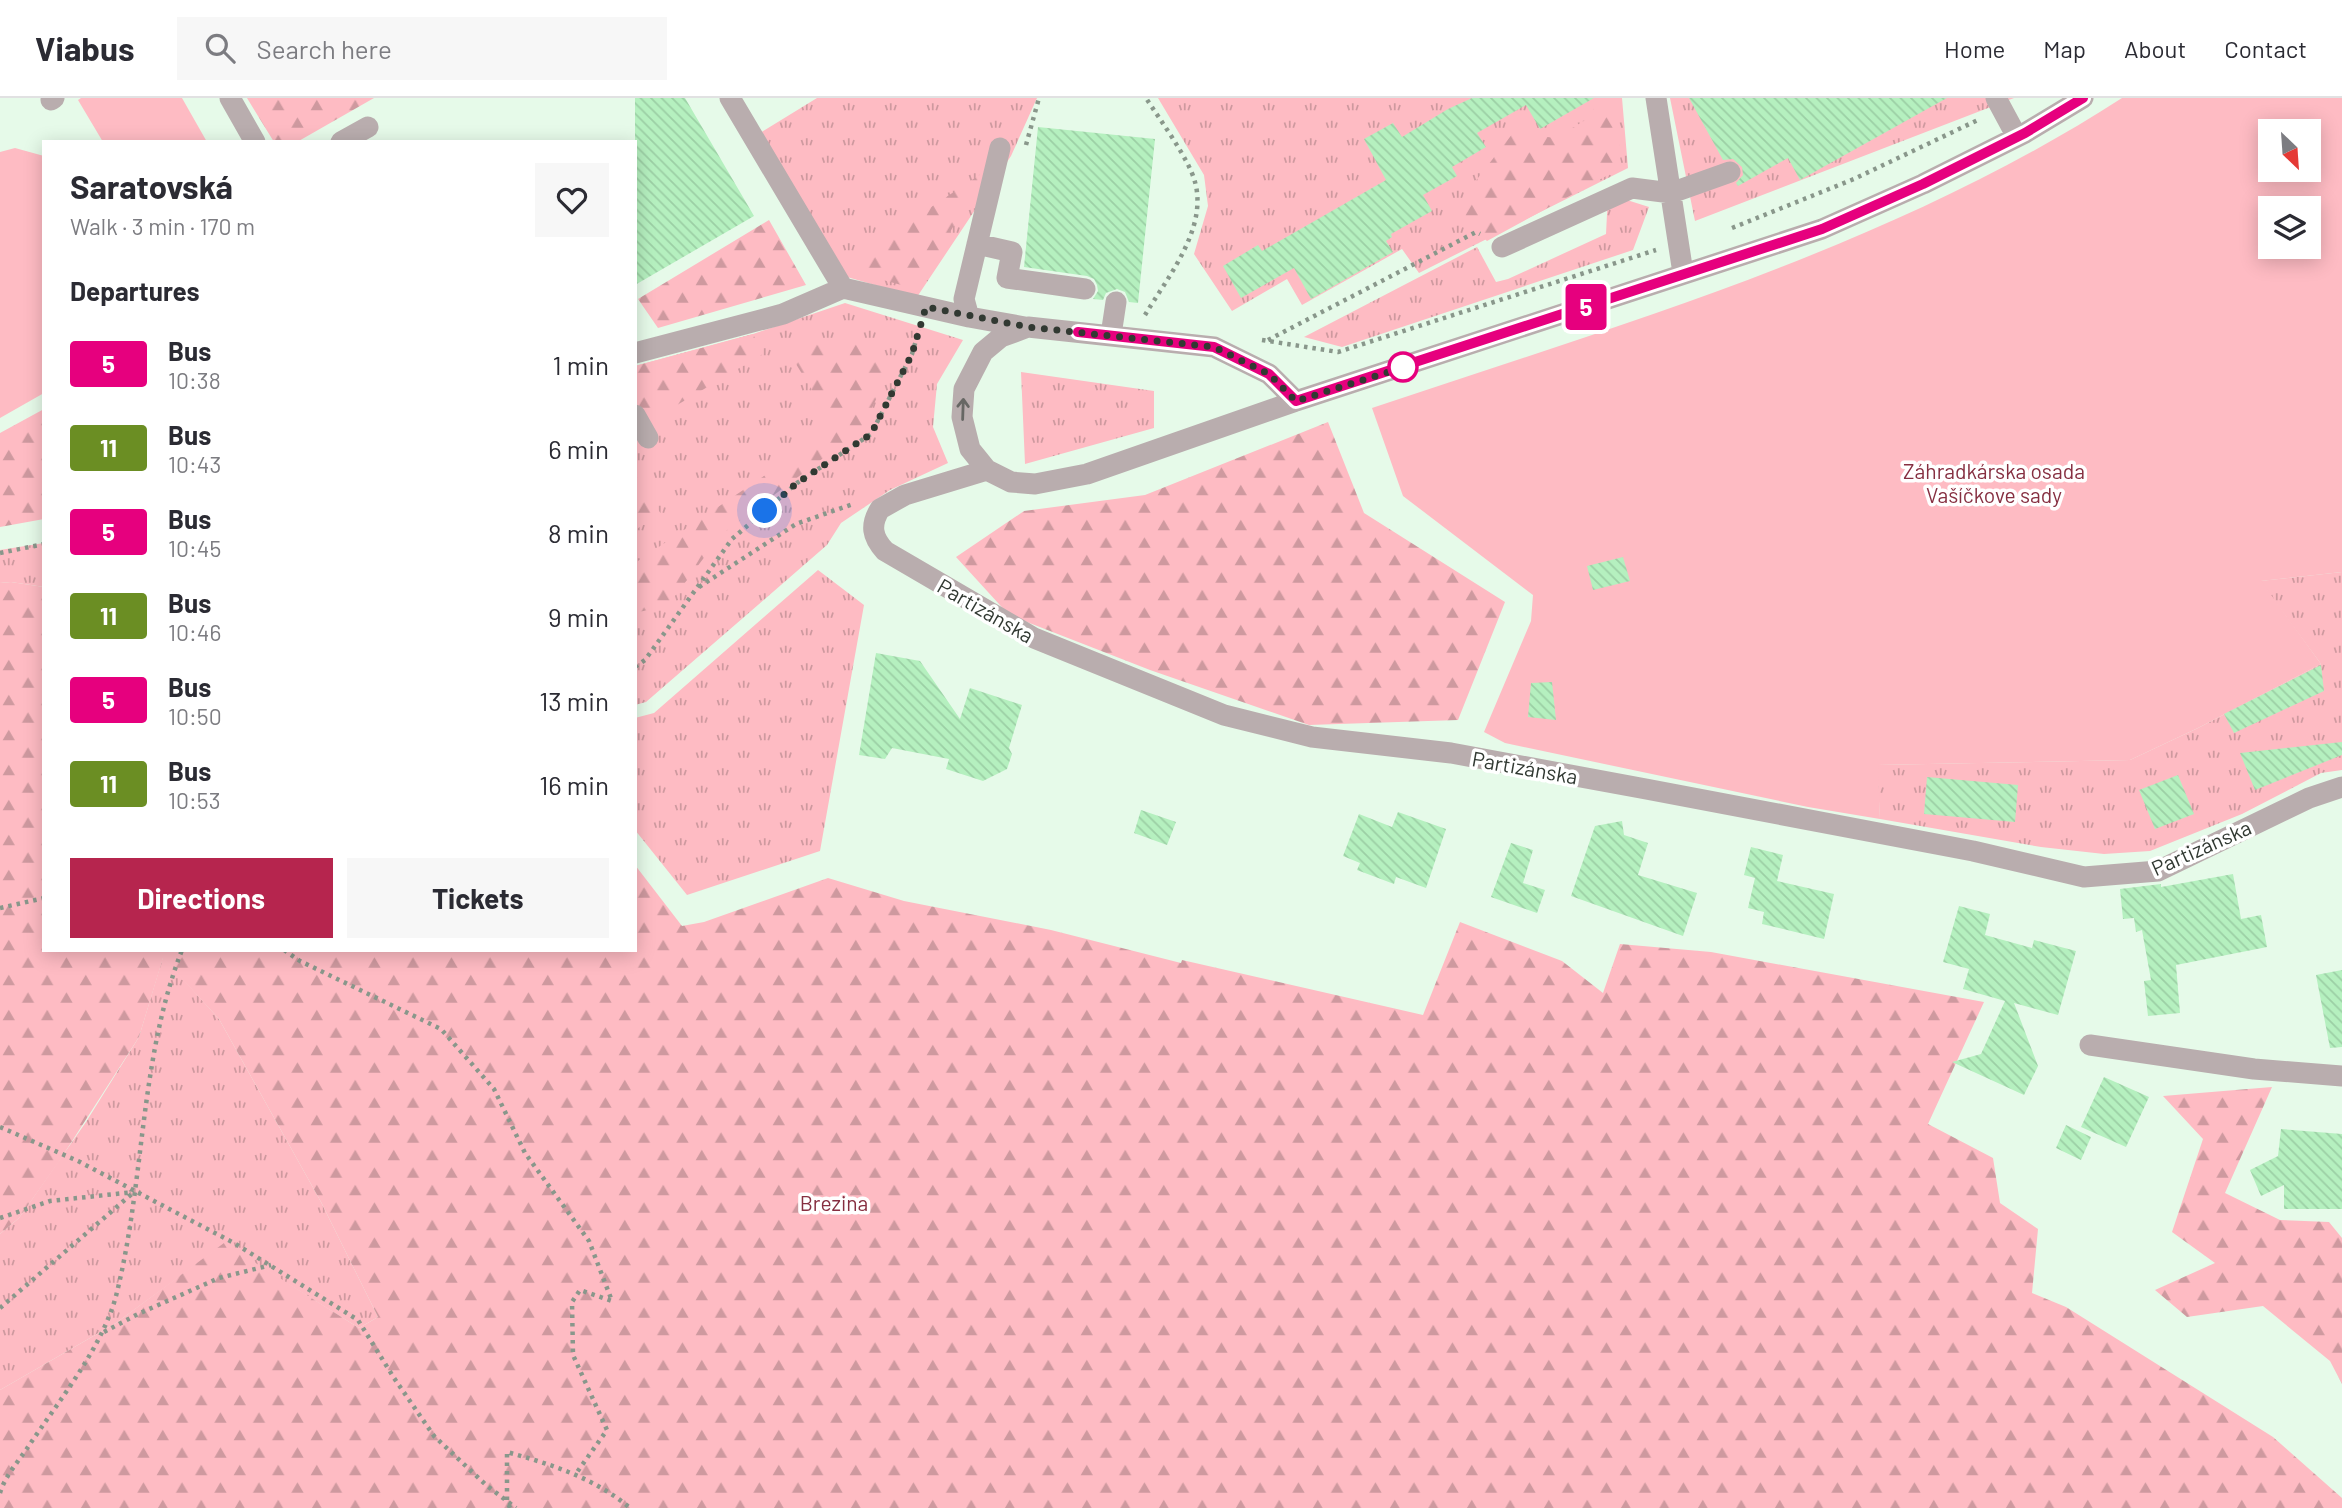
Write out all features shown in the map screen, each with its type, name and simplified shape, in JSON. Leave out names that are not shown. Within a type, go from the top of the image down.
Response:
[{"type":"street","points":[[230,98],[254,140]]},
{"type":"street","points":[[730,98],[843,288]]},
{"type":"street","points":[[1656,98],[1683,274]]},
{"type":"street","points":[[1996,98],[2017,137]]},
{"type":"street","points":[[1028,327],[1001,337],[983,352],[964,389],[962,417],[970,449],[987,470],[1011,482],[1035,484],[1087,474],[1296,401],[1822,229],[1923,184],[2017,137],[2083,98]]},
{"type":"street","points":[[345,140],[368,127]]},
{"type":"street","points":[[969,317],[964,299],[1000,149]]},
{"type":"street","points":[[1502,247],[1632,188],[1671,193],[1730,172]]},
{"type":"street","points":[[977,244],[1012,251],[1007,278],[1085,289]]},
{"type":"street","points":[[637,352],[782,314],[843,288],[969,317],[1028,327],[1214,347],[1269,374],[1296,401]]},
{"type":"street","points":[[1111,335],[1116,302]]},
{"type":"street","points":[[637,419],[648,438]]},
{"type":"street","points":[[880,509],[905,495],[987,470]]},
{"type":"street","name":"Partizánska","points":[[880,509],[872,527],[876,542],[885,551],[1034,638],[1224,715],[1312,737],[1451,753],[1973,851],[2084,877],[2158,871],[2309,798],[2342,788]]},
{"type":"street","points":[[2090,1045],[2254,1069],[2342,1076]]},
{"type":"path","points":[[1267,341],[1476,232],[1502,247]]},
{"type":"path","points":[[637,666],[645,660],[732,539],[797,483],[871,434],[912,354],[926,307]]},
{"type":"path","points":[[695,590],[796,524],[868,500],[880,509]]},
{"type":"path","points":[[0,552],[42,544]]},
{"type":"path","points":[[0,908],[42,898]]},
{"type":"path","points":[[0,1493],[1,1484],[103,1332],[116,1296],[135,1192],[152,1064],[167,994],[181,952]]},
{"type":"path","points":[[287,952],[300,961],[441,1029],[494,1088],[525,1153],[590,1241],[612,1301],[580,1290],[572,1302],[573,1356],[607,1430],[575,1475]]},
{"type":"path","points":[[0,1127],[78,1161],[234,1243],[358,1320],[434,1436],[486,1485],[516,1508]]},
{"type":"path","points":[[0,1218],[50,1201],[135,1192]]},
{"type":"path","points":[[0,1308],[135,1192]]},
{"type":"path","points":[[103,1332],[219,1278],[271,1265]]},
{"type":"path","points":[[510,1508],[507,1501],[507,1452],[559,1467],[617,1497],[630,1508]]},
{"type":"green space","points":[[182,98],[206,140],[102,140],[78,100]]},
{"type":"green space","points":[[247,98],[374,98],[300,140],[273,140]]},
{"type":"green space","points":[[817,98],[1037,98],[1011,156],[917,297],[840,275],[760,133]]},
{"type":"green space","points":[[1158,98],[1622,98],[1628,168],[1419,273],[1402,249],[1302,305],[1287,279],[1232,311],[1194,254],[1208,206],[1204,175]]},
{"type":"green space","points":[[1590,98],[1616,98],[1621,168],[1487,241],[1453,210],[1513,133],[1556,138],[1595,114]]},
{"type":"green space","points":[[1670,98],[2014,98],[1695,221]]},
{"type":"green space","name":"Záhradkárska osada Vašíčkove sady","points":[[2122,98],[2342,98],[2342,572],[2261,581],[2321,664],[2130,760],[1878,765],[1880,819],[1808,807],[1505,743],[1484,732],[1531,621],[1533,595],[1403,496],[1372,408],[1757,276],[1944,197],[2035,150]]},
{"type":"green space","points":[[15,148],[42,155],[42,394],[0,418],[0,152]]},
{"type":"green space","points":[[987,170],[916,289],[839,268]]},
{"type":"green space","points":[[1608,194],[1649,207],[1633,250],[1342,347],[1304,337],[1477,247],[1496,282],[1606,234]]},
{"type":"green space","points":[[769,220],[806,285],[658,328],[638,299]]},
{"type":"green space","points":[[845,303],[963,340],[937,384],[933,427],[948,463],[890,490],[841,523],[827,545],[646,702],[637,704],[637,365],[753,334]]},
{"type":"green space","points":[[753,334],[763,354],[637,429],[637,365]]},
{"type":"green space","points":[[871,340],[890,370],[862,429],[722,534],[668,605],[637,613],[637,562],[835,428],[782,341]]},
{"type":"green space","points":[[1021,372],[1154,391],[1154,428],[1025,464]]},
{"type":"green space","points":[[42,410],[42,519],[0,527],[0,433]]},
{"type":"green space","points":[[1328,422],[1364,513],[1505,602],[1458,720],[1309,725],[1150,670],[1009,615],[956,557],[1024,511],[1145,495]]},
{"type":"green space","points":[[637,477],[661,514],[637,529]]},
{"type":"green space","points":[[42,543],[42,587],[0,583],[0,550]]},
{"type":"green space","points":[[818,570],[864,605],[820,851],[687,895],[637,832],[637,717],[654,713]]},
{"type":"green space","points":[[2342,572],[2342,770],[2321,773],[2242,814],[2150,851],[2104,854],[2041,847],[1880,819],[1877,765],[2130,760],[2321,664],[2260,581]]},
{"type":"green space","name":"Brezina","points":[[0,583],[42,587],[42,952],[637,952],[637,868],[682,926],[704,922],[828,878],[904,901],[1051,930],[1181,963],[1182,960],[1423,1015],[1460,922],[1562,961],[1603,993],[1620,944],[1711,952],[1984,1002],[1928,1124],[1993,1158],[2000,1203],[2038,1229],[2032,1293],[2066,1307],[2273,1437],[2342,1498],[2342,1508],[0,1508],[0,1390],[116,1323],[224,1243],[359,1328],[378,1317],[321,1202],[219,1019],[163,958],[139,1037],[58,1163],[19,1218],[0,1234]]},
{"type":"green space","points":[[163,957],[219,1019],[321,1202],[378,1317],[359,1328],[224,1244],[116,1323],[0,1390],[0,1234],[19,1218],[86,1122],[139,1037]]},
{"type":"green space","points":[[2272,1087],[2225,1193],[2280,1220],[2329,1222],[2342,1238],[2342,1384],[2330,1361],[2263,1306],[2187,1317],[2155,1290],[2215,1263],[2172,1232],[2203,1139],[2163,1096]]},
{"type":"building","points":[[635,98],[685,98],[754,216],[637,284],[637,140]]},
{"type":"building","points":[[1472,98],[1594,98],[1540,129],[1526,105],[1477,133],[1486,147],[1452,167],[1457,176],[1423,195],[1432,211],[1391,234],[1392,237],[1386,241],[1393,252],[1311,299],[1294,268],[1241,298],[1223,266],[1258,245],[1262,251],[1386,180],[1364,139],[1393,123],[1402,137]]},
{"type":"building","points":[[1689,98],[1947,98],[1800,180],[1788,158],[1738,186],[1736,183],[1743,175],[1742,167],[1733,159],[1723,160]]},
{"type":"building","points":[[1038,127],[1155,139],[1138,303],[1129,302],[1125,292],[1117,289],[1106,293],[1103,300],[1093,299],[1098,291],[1097,285],[1094,279],[1087,276],[1024,267]]},
{"type":"building","points":[[1623,557],[1630,581],[1593,590],[1587,566]]},
{"type":"building","points":[[876,653],[920,661],[960,719],[970,688],[1022,705],[1009,748],[1012,754],[1007,769],[983,781],[946,769],[949,759],[892,748],[885,759],[859,755]]},
{"type":"building","points":[[2321,665],[2324,691],[2234,733],[2224,714]]},
{"type":"building","points":[[1552,682],[1556,720],[1528,717],[1531,683]]},
{"type":"building","points":[[2342,742],[2342,755],[2255,790],[2240,753]]},
{"type":"building","points":[[2178,775],[2194,814],[2155,829],[2139,790]]},
{"type":"building","points":[[1927,777],[2018,785],[2015,822],[1924,814]]},
{"type":"building","points":[[1141,810],[1176,822],[1167,845],[1134,833]]},
{"type":"building","points":[[1398,812],[1446,829],[1426,888],[1396,877],[1394,884],[1357,870],[1360,863],[1343,856],[1359,814],[1392,827]]},
{"type":"building","points":[[1622,821],[1624,835],[1648,843],[1638,875],[1697,893],[1683,936],[1571,896],[1595,826]]},
{"type":"building","points":[[1511,843],[1533,850],[1523,883],[1545,890],[1537,913],[1491,897]]},
{"type":"building","points":[[1751,847],[1783,855],[1777,881],[1834,894],[1824,939],[1762,924],[1764,912],[1748,908],[1755,878],[1744,875]]},
{"type":"building","points":[[2233,874],[2241,919],[2261,915],[2267,947],[2176,965],[2180,1013],[2148,1016],[2144,981],[2151,980],[2142,930],[2136,932],[2134,918],[2123,919],[2120,889],[2161,884],[2161,887]]},
{"type":"building","points":[[1959,906],[1990,914],[1985,935],[2032,948],[2034,940],[2076,951],[2058,1015],[2014,1003],[2038,1066],[2024,1095],[1952,1062],[1981,1054],[2005,1001],[1963,989],[1969,969],[1943,962]]},
{"type":"building","points":[[2342,970],[2342,1047],[2330,1048],[2316,975]]},
{"type":"building","points":[[2104,1077],[2149,1097],[2126,1147],[2081,1127]]},
{"type":"building","points":[[2066,1125],[2091,1137],[2081,1160],[2056,1148]]},
{"type":"building","points":[[2281,1129],[2342,1134],[2342,1209],[2284,1209],[2284,1185],[2261,1196],[2250,1170],[2278,1156]]},
{"type":"bus line","name":"5","points":[[1078,332],[1214,347],[1269,374],[1296,401],[1822,229],[1923,184],[2025,133],[2083,98]]},
{"type":"route","points":[[765,511],[797,483],[871,434],[912,354],[926,307],[1028,327],[1214,347],[1269,374],[1296,401],[1403,367]]}]
